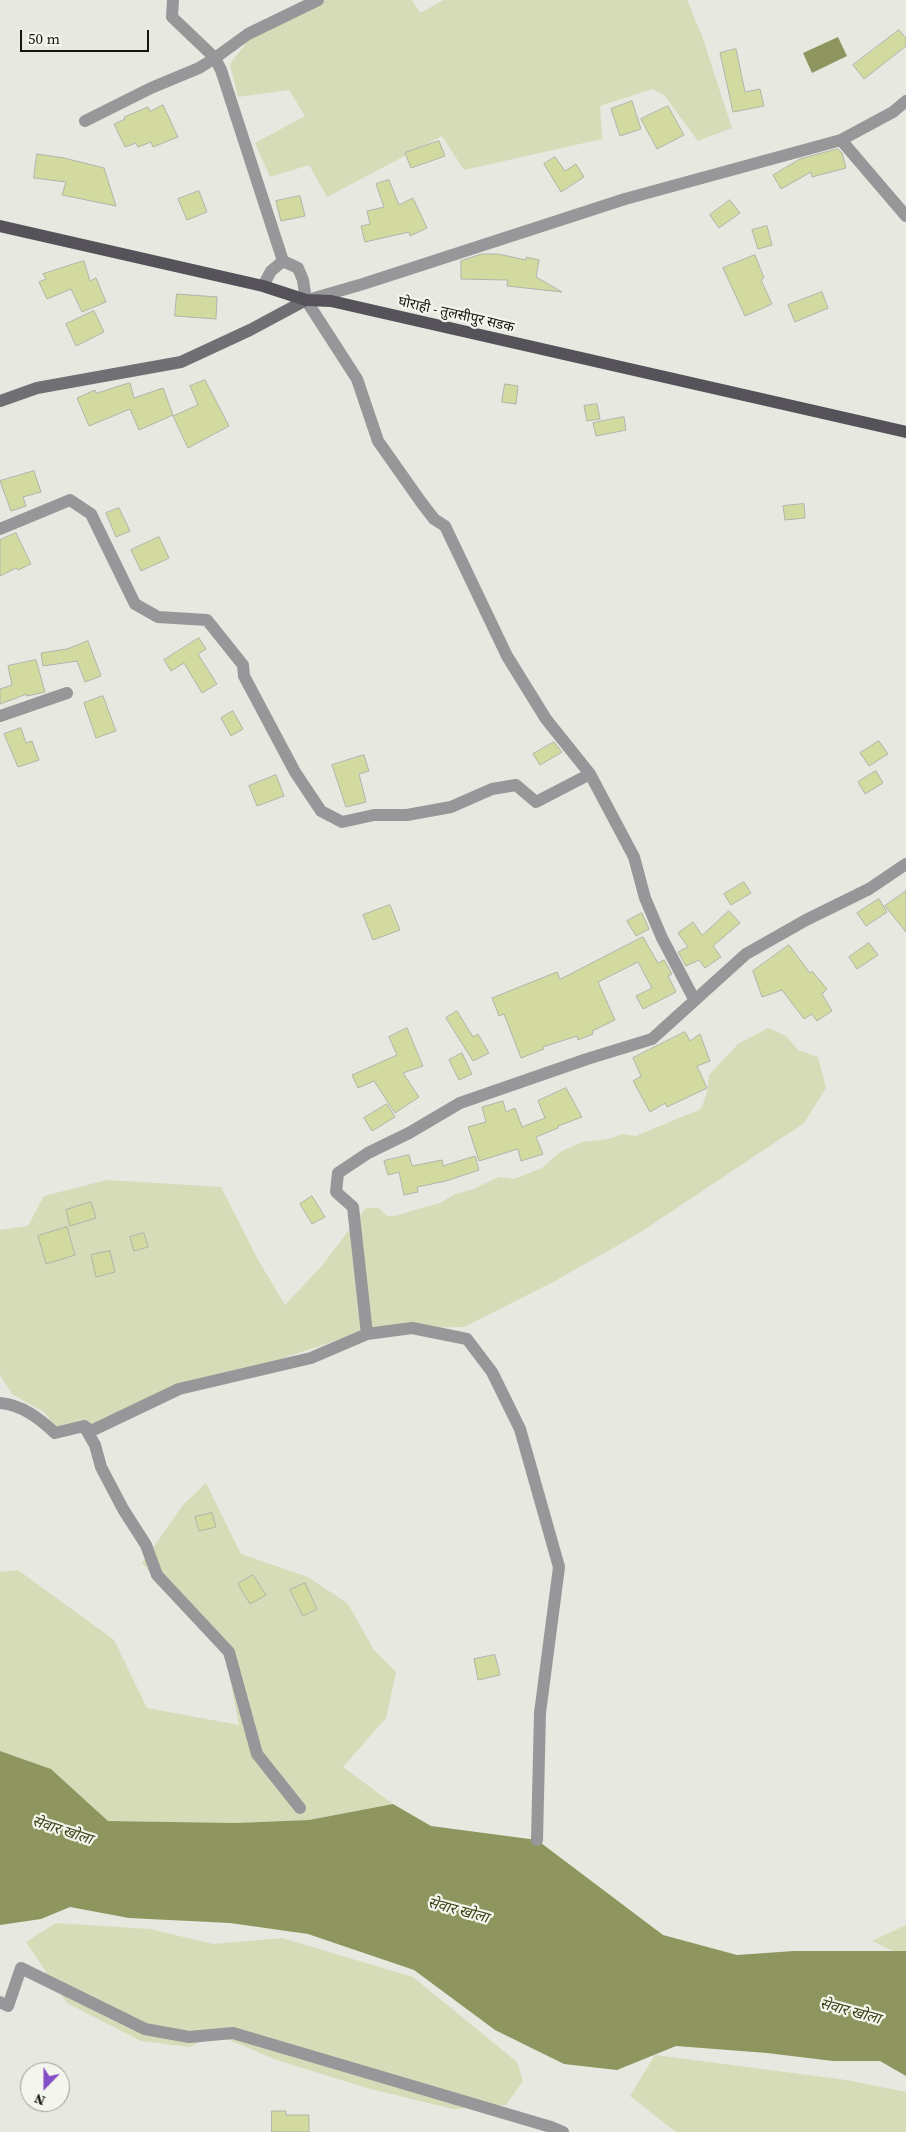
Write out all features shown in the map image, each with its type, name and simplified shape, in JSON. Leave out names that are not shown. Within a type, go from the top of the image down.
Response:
[{"type":"main road","name":"घोराही - तुलसीपुर सडक","points":[[0,226],[263,286],[306,300],[341,304],[906,432]]},
{"type":"street","points":[[173,0],[172,17],[215,58],[221,70],[282,261],[298,268],[303,280],[306,300],[357,379],[378,441],[434,519],[445,526],[507,656],[546,719],[590,774],[634,858],[648,906],[694,999]]},
{"type":"street","points":[[85,121],[151,88],[199,68],[248,34],[318,0]]},
{"type":"street","points":[[0,401],[37,388],[180,362],[250,330],[306,300],[363,284],[625,199],[841,140],[893,112],[906,101]]},
{"type":"street","points":[[841,140],[906,216]]},
{"type":"street","points":[[263,286],[271,271],[282,261]]},
{"type":"street","points":[[0,529],[70,500],[91,514],[135,604],[158,617],[207,620],[243,666],[244,676],[295,772],[321,811],[342,822],[374,814],[407,815],[429,811],[451,806],[492,789],[516,785],[536,802],[590,774]]},
{"type":"street","points":[[0,716],[67,693]]},
{"type":"street","points":[[367,1334],[352,1207],[336,1192],[338,1173],[368,1153],[409,1133],[460,1103],[652,1038],[746,954],[806,920],[869,889],[906,864]]},
{"type":"street","points":[[0,1403],[11,1404],[38,1417],[55,1433],[84,1426],[91,1430],[179,1389],[311,1358],[367,1334],[412,1328],[467,1339],[492,1372],[520,1429],[559,1567],[540,1712],[537,1840]]},
{"type":"street","points":[[84,1426],[95,1445],[101,1467],[123,1509],[146,1545],[156,1575],[228,1652],[257,1754],[300,1808]]},
{"type":"street","points":[[0,2002],[8,2006],[21,1968],[145,2030],[189,2037],[233,2033],[551,2126],[563,2132]]},
{"type":"shaded area","points":[[326,0],[412,0],[420,13],[444,0],[687,0],[702,36],[732,128],[698,141],[664,95],[652,89],[600,106],[602,139],[464,170],[442,136],[327,197],[309,165],[270,177],[255,143],[305,116],[289,90],[238,97],[230,64],[251,37]]},
{"type":"shaded area","points":[[768,1028],[786,1036],[798,1050],[818,1057],[826,1088],[804,1123],[636,1235],[553,1282],[464,1327],[371,1329],[286,1357],[278,1362],[177,1387],[92,1427],[57,1428],[44,1412],[12,1394],[0,1375],[0,1230],[28,1226],[44,1196],[107,1180],[221,1187],[257,1258],[285,1305],[320,1268],[366,1208],[379,1208],[387,1216],[394,1216],[440,1203],[455,1194],[471,1190],[499,1177],[514,1179],[542,1168],[560,1152],[582,1142],[609,1139],[622,1134],[636,1136],[701,1109],[707,1093],[709,1075],[738,1044]]},
{"type":"shaded area","points":[[206,1483],[241,1554],[308,1577],[348,1604],[374,1650],[396,1672],[386,1718],[343,1767],[393,1804],[309,1820],[235,1823],[108,1821],[51,1769],[0,1751],[0,1572],[18,1570],[114,1640],[147,1708],[239,1725],[226,1658],[142,1563],[183,1505]]},
{"type":"shaded area","points":[[56,1923],[150,1929],[213,1944],[282,1938],[413,1977],[517,2062],[523,2081],[506,2105],[453,2109],[367,2088],[277,2060],[215,2034],[190,2047],[141,2041],[67,2003],[26,1942]]},
{"type":"shaded area","points":[[906,1925],[906,1957],[872,1941]]},
{"type":"shaded area","points":[[655,2055],[846,2080],[906,2092],[906,2132],[676,2132],[630,2096]]},
{"type":"water","points":[[838,37],[847,56],[812,73],[803,53]]},
{"type":"water","name":"सेवार खोला","points":[[0,1751],[51,1769],[108,1821],[235,1823],[309,1820],[393,1804],[431,1826],[537,1840],[663,1935],[737,1955],[794,1951],[906,1951],[906,2076],[880,2061],[833,2061],[767,2053],[676,2046],[617,2070],[564,2064],[495,2030],[414,1970],[308,1934],[230,1923],[129,1918],[70,1907],[41,1919],[0,1925]]},
{"type":"building","points":[[899,30],[906,38],[906,46],[864,79],[853,65]]},
{"type":"building","points":[[736,49],[745,92],[760,89],[764,106],[733,112],[720,53]]},
{"type":"building","points":[[632,101],[641,129],[620,136],[611,109]]},
{"type":"building","points":[[163,105],[178,137],[153,147],[151,142],[138,147],[136,143],[125,147],[114,124],[125,119],[124,117],[148,107],[150,111]]},
{"type":"building","points":[[668,106],[684,135],[657,149],[641,119]]},
{"type":"building","points":[[439,141],[445,156],[411,168],[405,153]]},
{"type":"building","points":[[838,149],[842,153],[846,168],[812,177],[811,172],[781,189],[773,175],[800,159]]},
{"type":"building","points":[[37,154],[64,158],[104,168],[116,206],[62,195],[66,182],[34,178]]},
{"type":"building","points":[[555,157],[565,171],[576,164],[584,177],[561,192],[544,164]]},
{"type":"building","points":[[389,180],[399,205],[413,198],[427,228],[410,236],[409,232],[365,242],[361,226],[370,224],[367,211],[384,207],[376,184]]},
{"type":"building","points":[[199,191],[207,212],[187,220],[178,199]]},
{"type":"building","points":[[300,196],[305,216],[281,221],[276,201]]},
{"type":"building","points":[[730,200],[740,213],[719,228],[710,215]]},
{"type":"building","points":[[767,226],[772,245],[758,249],[752,230]]},
{"type":"building","points":[[482,254],[498,254],[526,260],[526,257],[539,260],[536,277],[562,292],[507,286],[508,280],[461,279],[461,261]]},
{"type":"building","points":[[755,255],[764,278],[761,280],[772,304],[745,316],[723,268]]},
{"type":"building","points":[[84,261],[90,281],[96,278],[106,302],[82,312],[71,289],[47,299],[39,282],[46,279],[43,274]]},
{"type":"building","points":[[822,292],[828,308],[795,322],[788,305]]},
{"type":"building","points":[[177,294],[217,297],[216,319],[175,316]]},
{"type":"building","points":[[94,311],[104,332],[76,346],[66,324]]},
{"type":"building","points":[[205,380],[229,426],[188,448],[173,416],[198,405],[190,386]]},
{"type":"building","points":[[130,383],[134,398],[163,388],[173,415],[139,430],[130,409],[89,426],[77,398],[95,390],[96,393]]},
{"type":"building","points":[[505,384],[518,386],[516,404],[502,402]]},
{"type":"building","points":[[597,404],[600,419],[587,421],[584,406]]},
{"type":"building","points":[[624,417],[626,430],[596,436],[593,423]]},
{"type":"building","points":[[34,471],[41,492],[23,497],[26,506],[11,511],[0,481]]},
{"type":"building","points":[[804,504],[805,518],[785,520],[783,506]]},
{"type":"building","points":[[119,508],[130,531],[116,537],[106,513]]},
{"type":"building","points":[[16,533],[31,564],[18,570],[16,568],[0,576],[0,540]]},
{"type":"building","points":[[159,537],[169,558],[141,571],[131,550]]},
{"type":"building","points":[[199,638],[206,649],[198,654],[217,684],[202,693],[184,663],[171,671],[164,660]]},
{"type":"building","points":[[88,641],[101,676],[85,682],[77,661],[43,666],[41,653],[67,649]]},
{"type":"building","points":[[36,660],[45,692],[27,696],[27,694],[0,704],[0,689],[12,685],[8,666]]},
{"type":"building","points":[[103,696],[116,731],[96,738],[84,703]]},
{"type":"building","points":[[233,711],[243,729],[231,736],[221,718]]},
{"type":"building","points":[[21,728],[26,743],[32,741],[39,760],[18,767],[4,734]]},
{"type":"building","points":[[879,741],[888,754],[869,766],[860,753]]},
{"type":"building","points":[[554,742],[562,752],[540,765],[533,754]]},
{"type":"building","points":[[364,755],[369,771],[359,774],[366,802],[346,807],[332,765]]},
{"type":"building","points":[[876,771],[883,783],[865,794],[858,782]]},
{"type":"building","points":[[276,775],[284,796],[257,806],[249,786]]},
{"type":"building","points":[[744,882],[751,893],[731,905],[724,894]]},
{"type":"building","points":[[906,891],[906,932],[885,906]]},
{"type":"building","points":[[879,899],[887,912],[866,926],[857,913]]},
{"type":"building","points":[[390,905],[400,930],[373,940],[363,915]]},
{"type":"building","points":[[729,911],[740,923],[713,946],[721,957],[705,968],[699,960],[686,966],[678,952],[688,947],[678,933],[693,922],[702,935]]},
{"type":"building","points":[[642,913],[649,929],[636,936],[627,921]]},
{"type":"building","points":[[643,937],[658,963],[664,960],[672,974],[668,976],[676,992],[643,1009],[636,996],[652,988],[638,962],[598,982],[615,1020],[592,1031],[593,1034],[578,1040],[577,1036],[543,1047],[544,1049],[521,1058],[504,1014],[499,1016],[492,998],[557,972],[560,979]]},
{"type":"building","points":[[869,943],[878,955],[857,969],[849,957]]},
{"type":"building","points":[[789,945],[810,973],[812,971],[827,989],[822,994],[832,1011],[817,1021],[812,1014],[804,1019],[782,990],[762,997],[753,971]]},
{"type":"building","points":[[457,1011],[473,1037],[478,1034],[489,1053],[473,1061],[446,1018]]},
{"type":"building","points":[[407,1028],[423,1066],[403,1073],[419,1097],[395,1113],[374,1081],[358,1088],[352,1075],[397,1055],[389,1037]]},
{"type":"building","points":[[685,1032],[690,1041],[700,1034],[710,1061],[697,1066],[707,1088],[667,1107],[665,1103],[650,1112],[633,1081],[641,1076],[633,1058]]},
{"type":"building","points":[[462,1053],[472,1074],[459,1080],[449,1060]]},
{"type":"building","points":[[566,1088],[582,1117],[536,1137],[543,1154],[521,1161],[518,1149],[479,1161],[468,1127],[486,1122],[482,1107],[503,1101],[506,1112],[515,1108],[522,1127],[545,1118],[538,1101]]},
{"type":"building","points":[[387,1104],[395,1117],[372,1131],[364,1118]]},
{"type":"building","points":[[409,1155],[412,1166],[442,1160],[443,1166],[475,1156],[479,1170],[446,1181],[417,1187],[418,1192],[404,1195],[399,1172],[388,1175],[384,1161]]},
{"type":"building","points":[[312,1196],[325,1217],[312,1224],[300,1204]]},
{"type":"building","points":[[91,1202],[96,1218],[70,1226],[66,1210]]},
{"type":"building","points":[[67,1227],[75,1255],[46,1264],[38,1236]]},
{"type":"building","points":[[144,1233],[148,1247],[134,1251],[130,1237]]},
{"type":"building","points":[[110,1251],[115,1272],[96,1277],[91,1255]]},
{"type":"building","points":[[212,1513],[216,1527],[199,1531],[195,1517]]},
{"type":"building","points":[[253,1575],[266,1595],[250,1604],[238,1584]]},
{"type":"building","points":[[305,1583],[317,1609],[303,1616],[290,1590]]},
{"type":"building","points":[[495,1655],[500,1675],[478,1680],[474,1659]]},
{"type":"building","points":[[272,2111],[286,2111],[286,2115],[309,2115],[309,2132],[272,2132]]}]
